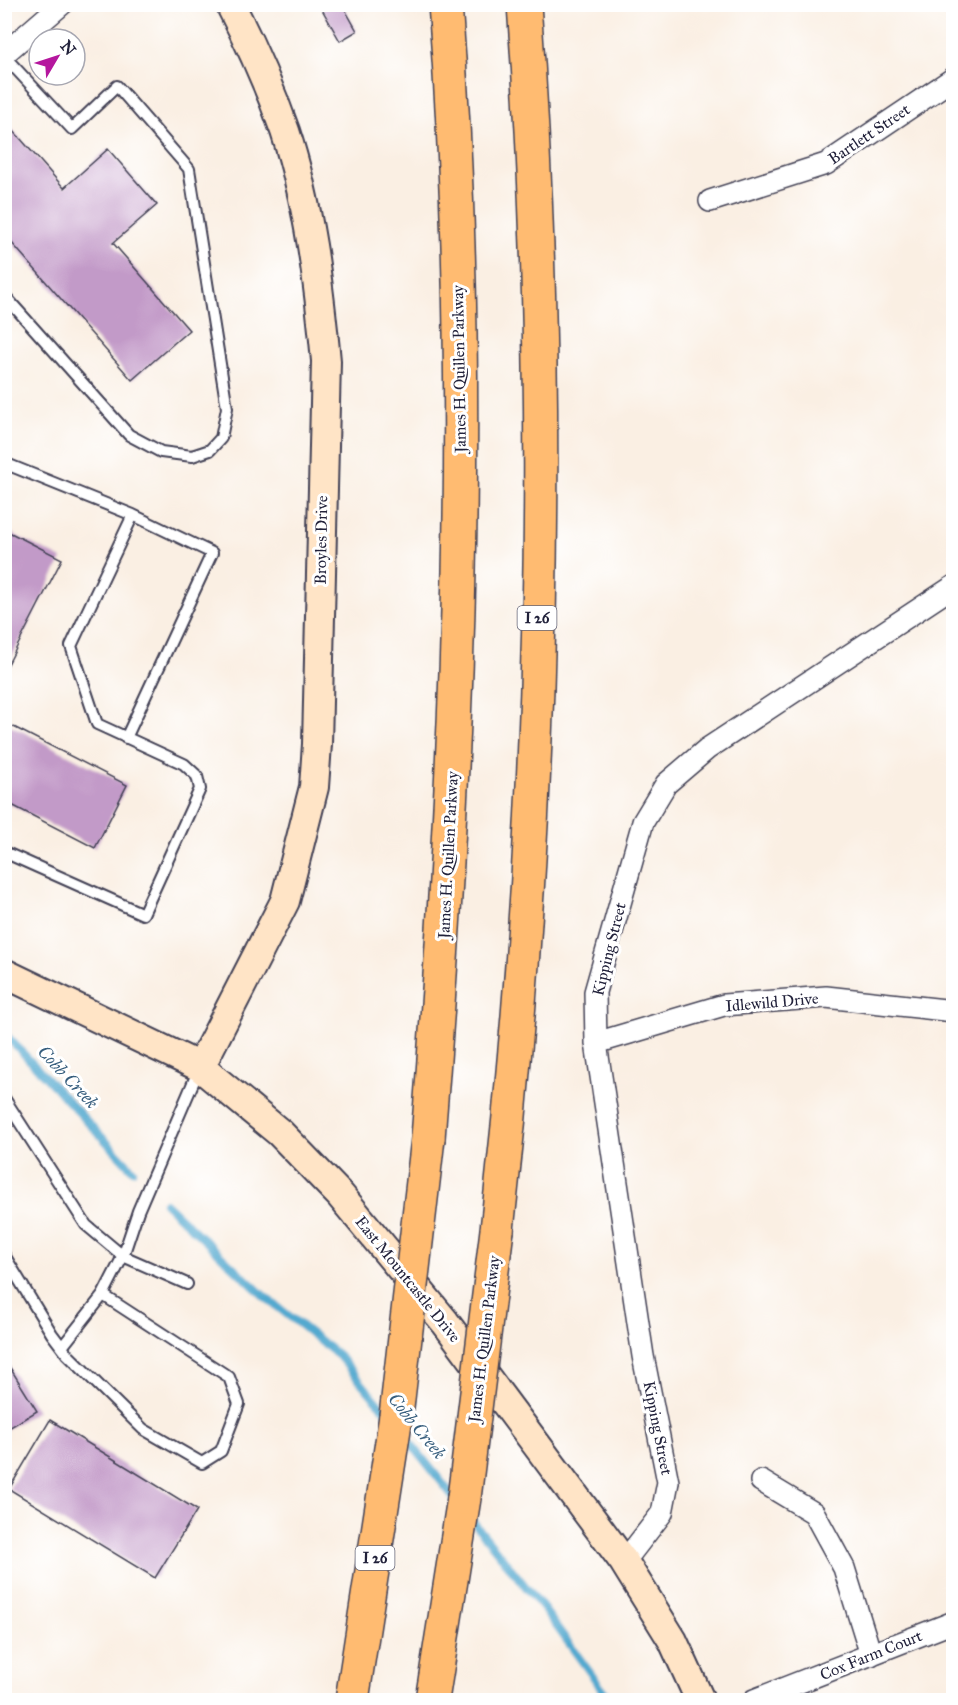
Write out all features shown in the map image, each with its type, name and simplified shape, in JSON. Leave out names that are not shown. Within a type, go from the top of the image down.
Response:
[{"type":"highway","name":"James H. Quillen Parkway","points":[[352,1701],[396,1416],[428,1138],[447,903],[458,600],[461,404],[456,178],[445,4]]},
{"type":"highway","name":"James H. Quillen Parkway","points":[[432,1701],[464,1498],[497,1230],[513,1091],[526,928],[539,554],[538,299],[525,4]]},
{"type":"street","points":[[4,55],[62,4]]},
{"type":"street","name":"Broyles Drive","points":[[200,1067],[285,901],[314,787],[317,744],[326,362],[321,310],[312,252],[285,133],[262,73],[230,4]]},
{"type":"street","name":"Bartlett Street","points":[[710,201],[826,164],[954,78]]},
{"type":"street","name":"Kipping Street","points":[[624,1562],[662,1514],[668,1482],[644,1356],[596,1043],[595,992],[643,822],[666,784],[707,749],[954,586]]},
{"type":"street","name":"East Mountcastle Drive","points":[[4,973],[200,1067],[280,1133],[340,1195],[445,1322],[624,1562],[673,1641],[700,1701]]},
{"type":"street","name":"Idlewild Drive","points":[[596,1043],[724,1005],[826,997],[954,1011]]},
{"type":"street","points":[[761,1481],[814,1513],[844,1568],[872,1655]]},
{"type":"street","name":"Cox Farm Court","points":[[754,1701],[954,1622]]},
{"type":"lane","points":[[4,55],[72,129],[117,86],[189,169],[227,408],[220,438],[210,450],[192,456],[161,452],[129,435],[4,295]]},
{"type":"lane","points":[[4,463],[133,515],[212,553],[126,738]]},
{"type":"lane","points":[[4,852],[143,914],[200,789],[197,776],[184,764],[97,724],[71,646],[133,515]]},
{"type":"lane","points":[[62,1347],[103,1295],[123,1256],[138,1211],[200,1067]]},
{"type":"lane","points":[[4,1098],[86,1225],[123,1256],[187,1284]]},
{"type":"lane","points":[[4,1256],[62,1347],[143,1429],[202,1463],[221,1451],[239,1404],[229,1377],[103,1295]]},
{"type":"building","points":[[319,4],[342,4],[357,31],[340,41]]},
{"type":"building","points":[[4,120],[64,188],[108,149],[157,205],[113,243],[189,330],[132,380],[4,234]]},
{"type":"building","points":[[4,531],[62,559],[4,672]]},
{"type":"building","points":[[4,722],[127,785],[95,848],[4,801]]},
{"type":"building","points":[[4,1358],[37,1411],[4,1431]]},
{"type":"building","points":[[50,1420],[197,1510],[155,1578],[9,1489]]},
{"type":"waterway","name":"Cobb Creek","points":[[4,1033],[133,1170]]},
{"type":"waterway","name":"Cobb Creek","points":[[165,1203],[264,1296],[338,1355],[386,1412]]},
{"type":"waterway","name":"Cobb Creek","points":[[402,1432],[455,1499]]},
{"type":"waterway","name":"Cobb Creek","points":[[471,1519],[543,1608],[610,1700]]}]
